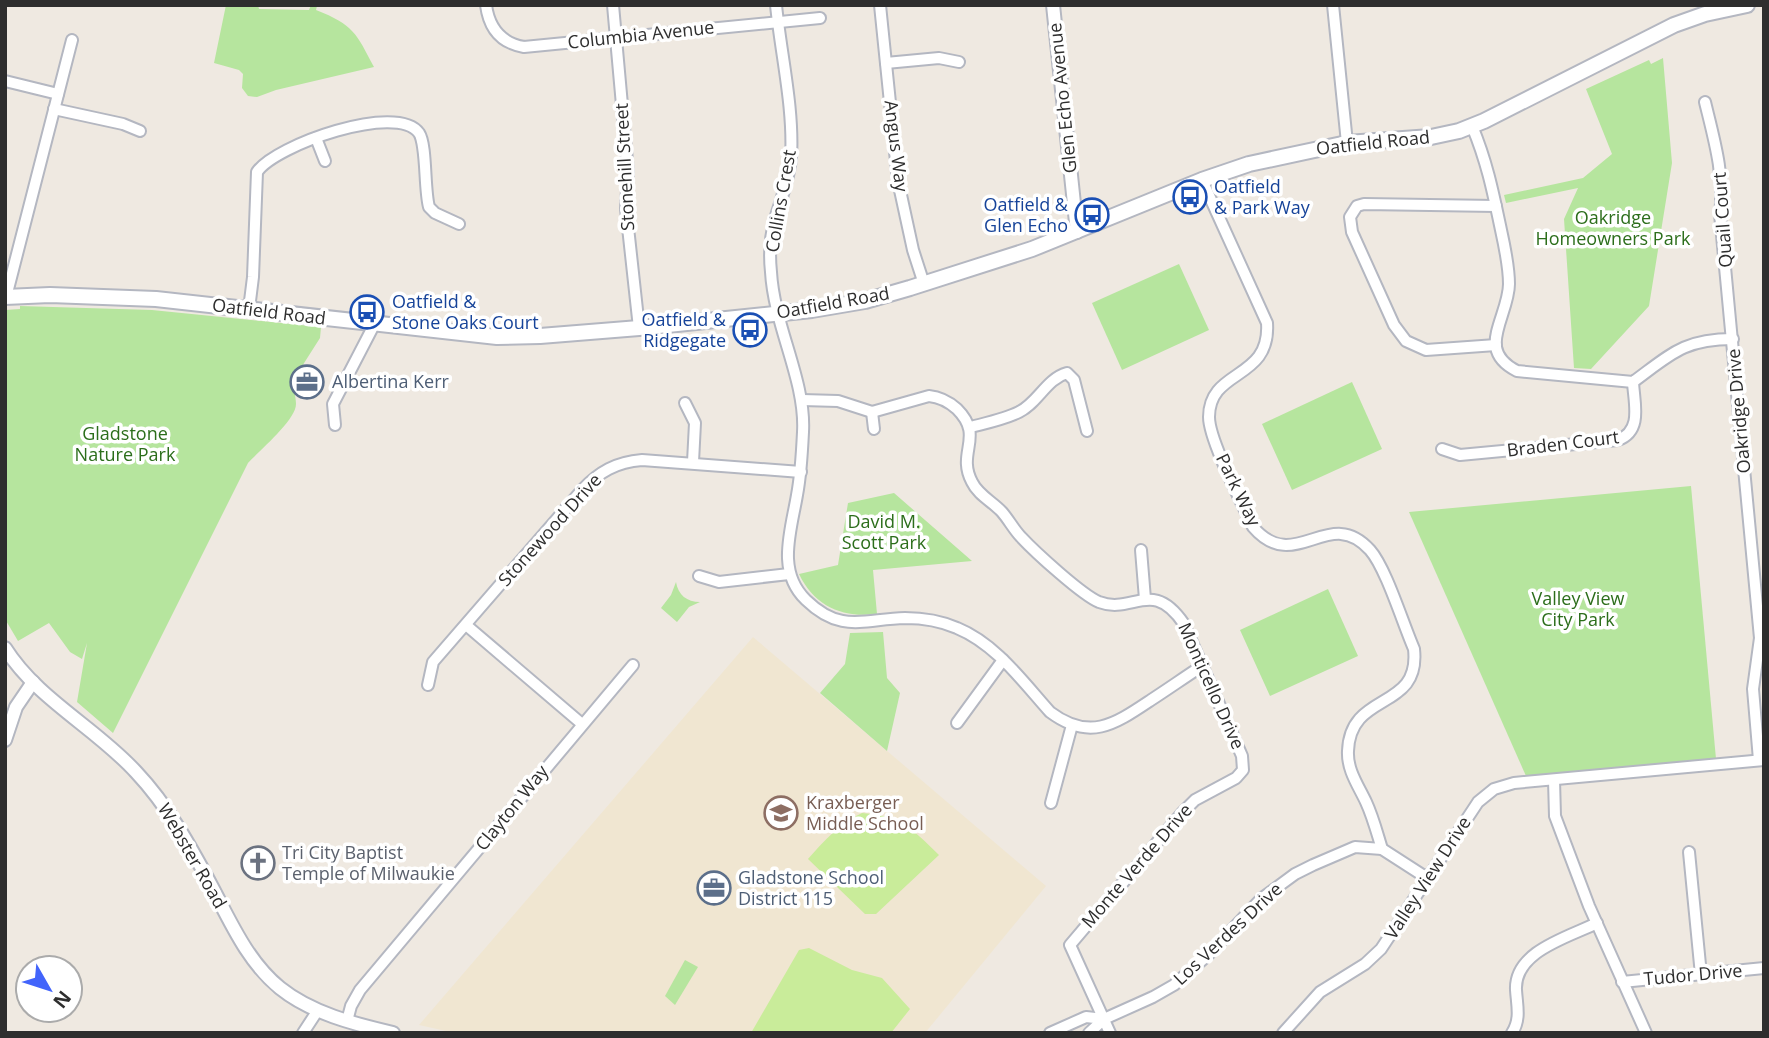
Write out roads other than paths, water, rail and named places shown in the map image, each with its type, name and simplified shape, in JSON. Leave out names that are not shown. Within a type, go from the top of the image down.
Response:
[{"type":"main road","name":"Oatfield Road","points":[[6,297],[50,295],[156,299],[497,337],[639,328],[842,305],[924,284],[1077,232],[1202,180],[1249,164],[1347,143],[1432,137],[1472,126],[1687,20],[1747,5]]},
{"type":"street","name":"Columbia Avenue","points":[[486,5],[490,23],[501,38],[524,47],[820,18]]},
{"type":"street","name":"Stonehill Street","points":[[612,5],[628,172],[626,209],[639,328]]},
{"type":"street","name":"Collins Crest","points":[[776,5],[791,145],[789,176],[771,236],[770,269],[773,299],[802,400],[804,424],[801,472],[789,533],[789,574]]},
{"type":"street","name":"Angus Way","points":[[880,5],[898,181],[913,250],[924,284]]},
{"type":"street","name":"Glen Echo Avenue","points":[[1054,5],[1077,232]]},
{"type":"street","points":[[1333,5],[1347,143]]},
{"type":"street","points":[[6,297],[72,40]]},
{"type":"street","points":[[886,63],[939,58],[959,62]]},
{"type":"street","points":[[5,81],[58,94]]},
{"type":"street","name":"Quail Court","points":[[1705,102],[1721,176],[1720,214],[1733,339]]},
{"type":"street","points":[[54,109],[123,124],[140,131]]},
{"type":"street","points":[[249,309],[253,277],[257,172],[277,154],[316,138],[345,128],[372,124],[400,123],[412,126],[422,139],[429,207],[435,213],[459,224]]},
{"type":"street","points":[[1472,126],[1487,163],[1509,281],[1507,302],[1496,334],[1496,345],[1502,361],[1517,371],[1633,382]]},
{"type":"street","points":[[316,138],[325,161]]},
{"type":"street","name":"Park Way","points":[[1202,180],[1267,323],[1266,341],[1259,358],[1217,391],[1210,409],[1210,427],[1253,527],[1273,544],[1290,546],[1326,534],[1337,534],[1348,536],[1365,545],[1378,562],[1413,649],[1415,663],[1407,685],[1392,697],[1367,710],[1352,731],[1348,760],[1354,780],[1374,821],[1382,849]]},
{"type":"street","points":[[1496,205],[1364,204],[1357,206],[1350,217],[1352,232],[1394,325],[1406,341],[1426,350],[1496,345]]},
{"type":"street","points":[[335,425],[333,404],[374,325]]},
{"type":"street","name":"Oakridge Drive","points":[[1633,382],[1662,359],[1688,345],[1716,339],[1733,339],[1760,638],[1753,688],[1761,760]]},
{"type":"street","points":[[971,428],[1019,412],[1031,404],[1056,376],[1066,373],[1074,380],[1087,431]]},
{"type":"street","name":"Braden Court","points":[[1442,449],[1460,455],[1618,440],[1633,430],[1633,382]]},
{"type":"street","points":[[802,400],[838,401],[872,412],[916,398],[938,397],[950,403],[971,428],[966,455],[967,471],[973,485],[1004,513],[1019,536],[1096,601],[1114,605],[1145,599],[1141,550]]},
{"type":"street","points":[[685,403],[695,423],[693,462]]},
{"type":"street","points":[[872,412],[874,429]]},
{"type":"street","name":"Stonewood Drive","points":[[428,685],[433,662],[582,490],[604,470],[624,462],[642,460],[801,472]]},
{"type":"street","points":[[699,576],[719,582],[789,574],[804,599],[832,618],[862,624],[905,618],[939,622],[973,636],[1003,660],[1050,712],[1072,725],[1093,728],[1115,723],[1202,666]]},
{"type":"street","name":"Monticello Drive","points":[[1145,599],[1161,602],[1177,614],[1184,624],[1242,756],[1243,770]]},
{"type":"street","points":[[466,625],[582,724]]},
{"type":"street","name":"Webster Road","points":[[5,648],[33,682],[138,774],[163,804],[253,960],[282,990],[318,1010],[393,1033]]},
{"type":"street","points":[[957,723],[1003,660]]},
{"type":"street","name":"Clayton Way","points":[[347,1021],[351,1006],[360,990],[633,665]]},
{"type":"street","points":[[5,740],[16,707],[33,682]]},
{"type":"street","points":[[1051,803],[1072,725]]},
{"type":"street","name":"Valley View Drive","points":[[1283,1033],[1320,992],[1381,950],[1484,796],[1506,785],[1761,760]]},
{"type":"street","name":"Monte Verde Drive","points":[[1104,1019],[1070,945],[1182,813],[1195,800],[1236,778],[1243,770]]},
{"type":"street","points":[[1554,780],[1555,816],[1597,923],[1646,1033]]},
{"type":"street","name":"Los Verdes Drive","points":[[1089,1033],[1104,1019],[1174,985],[1191,972],[1261,900],[1295,874],[1355,847],[1382,849]]},
{"type":"street","points":[[1382,849],[1427,878]]},
{"type":"street","points":[[1689,852],[1701,975]]},
{"type":"street","points":[[1512,1033],[1518,1024],[1516,983],[1525,964],[1543,949],[1597,923]]},
{"type":"street","name":"Tudor Drive","points":[[1622,982],[1764,968]]},
{"type":"street","points":[[303,1033],[318,1010]]},
{"type":"street","name":"Los Verdes Drive","points":[[1050,1033],[1086,1017],[1104,1019]]},
{"type":"street","points":[[1104,1019],[1110,1033]]},
{"type":"place","name":"Oatfield & Park Way","points":[[1190,197]]},
{"type":"place","name":"Oatfield & Glen Echo","points":[[1092,215]]},
{"type":"place","name":"Oatfield & Stone Oaks Court","points":[[367,312]]},
{"type":"place","name":"Oatfield & Ridgegate","points":[[750,330]]},
{"type":"place","name":"Albertina Kerr","points":[[307,382]]},
{"type":"place","name":"Kraxberger Middle School","points":[[781,813]]},
{"type":"place","name":"Tri City Baptist Temple of Milwaukie","points":[[258,863]]},
{"type":"place","name":"Gladstone School District 115","points":[[714,888]]},
{"type":"park label","name":"Oakridge Homeowners Park","points":[[1613,228]]},
{"type":"park label","name":"Gladstone Nature Park","points":[[125,444]]},
{"type":"park label","name":"David M. Scott Park","points":[[884,532]]},
{"type":"park label","name":"Valley View City Park","points":[[1578,609]]}]
